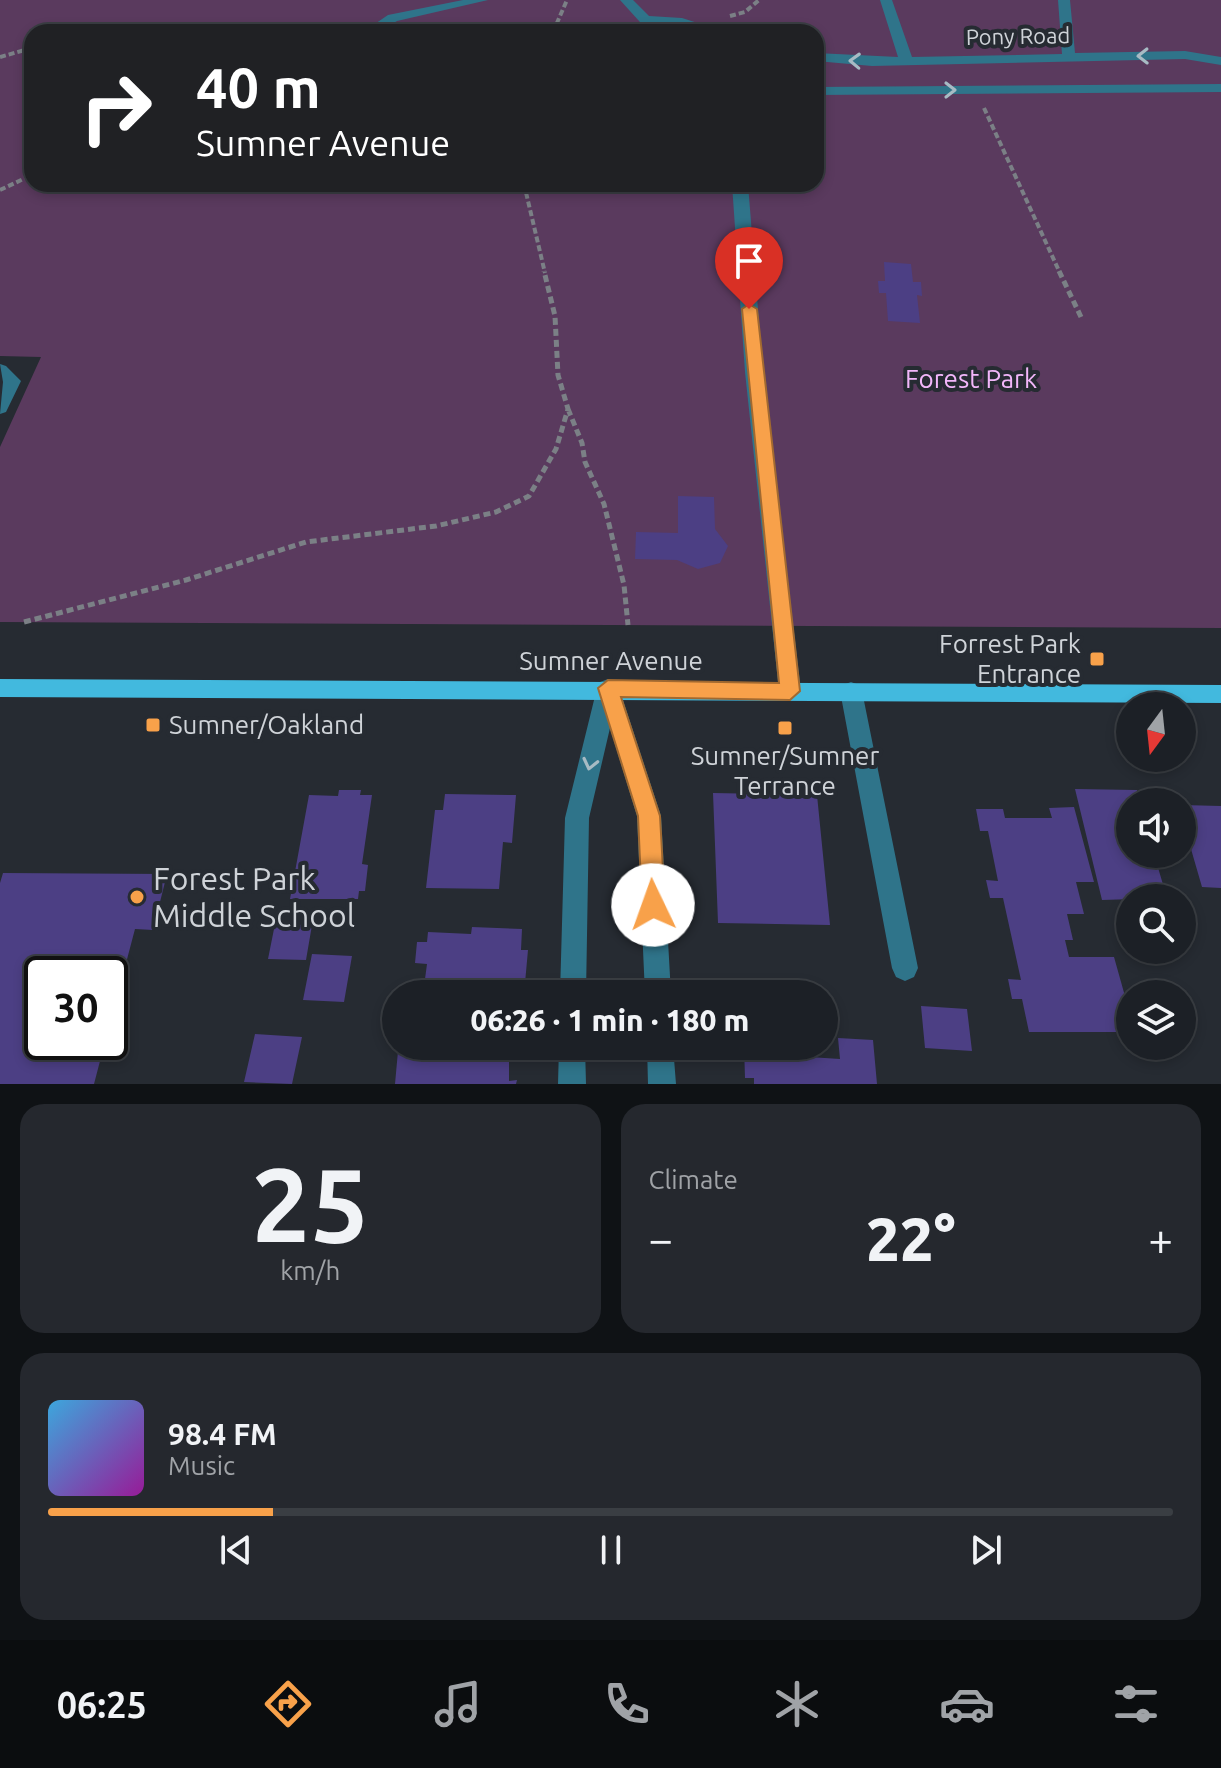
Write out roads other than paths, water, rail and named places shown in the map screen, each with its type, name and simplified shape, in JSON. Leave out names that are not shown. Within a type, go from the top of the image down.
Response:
[{"type":"main road","name":"Sumner Avenue","points":[[0,688],[608,688],[1221,694]]},
{"type":"street","points":[[383,24],[393,18],[482,0]]},
{"type":"street","points":[[626,0],[649,24]]},
{"type":"street","points":[[886,0],[906,60]]},
{"type":"street","points":[[1064,0],[1069,57]]},
{"type":"street","points":[[646,20],[690,24]]},
{"type":"street","name":"Pony Road","points":[[824,58],[858,62],[1185,55],[1221,61]]},
{"type":"street","points":[[824,91],[1221,88]]},
{"type":"street","points":[[741,192],[754,372],[790,691]]},
{"type":"street","points":[[0,370],[12,381],[0,408]]},
{"type":"street","points":[[573,980],[577,818],[608,688]]},
{"type":"street","points":[[608,688],[649,816],[657,980]]},
{"type":"street","points":[[851,691],[905,968]]},
{"type":"street","points":[[572,1060],[572,1084]]},
{"type":"street","points":[[661,1060],[662,1084]]},
{"type":"place","name":"Forrest Park Entrance","points":[[1097,659]]},
{"type":"place","name":"Sumner/Oakland","points":[[153,725]]},
{"type":"place","name":"Sumner/Sumner Terrance","points":[[785,728]]},
{"type":"place","name":"Forest Park Middle School","points":[[137,897]]},
{"type":"park label","name":"Forest Park","points":[[971,379]]}]
